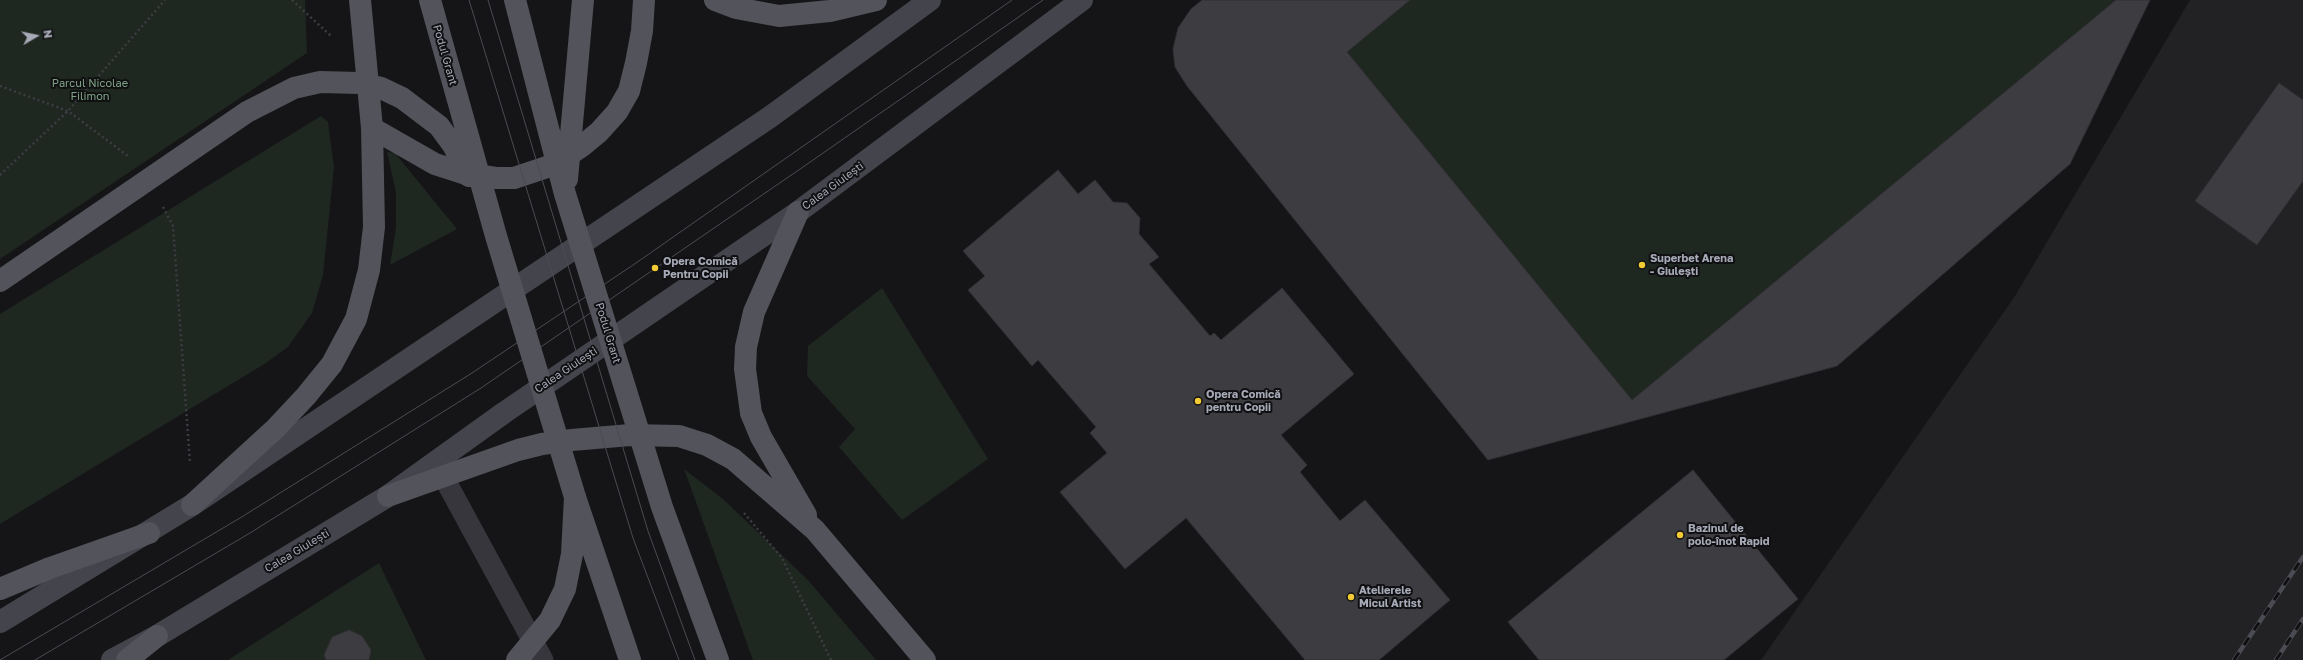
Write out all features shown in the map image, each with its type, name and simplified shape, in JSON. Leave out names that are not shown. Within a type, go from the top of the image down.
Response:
[{"type":"main road","points":[[192,505],[276,428],[306,396],[332,364],[356,318],[369,270],[374,227],[372,128],[360,0]]},
{"type":"main road","name":"Podul Grant","points":[[430,0],[496,236],[575,497],[630,660]]},
{"type":"main road","name":"Podul Grant","points":[[515,0],[565,194],[662,507],[718,660]]},
{"type":"main road","points":[[565,194],[583,0]]},
{"type":"main road","points":[[372,128],[435,164],[463,173],[496,178],[514,178],[547,167],[582,146],[599,132],[616,112],[628,90],[636,63],[642,31],[644,0]]},
{"type":"main road","points":[[715,0],[736,8],[780,16],[830,11],[876,0]]},
{"type":"main road","points":[[0,622],[149,533],[192,505],[770,117],[930,0]]},
{"type":"main road","name":"Calea Giulești","points":[[112,660],[157,636],[388,496],[505,412],[798,212],[1082,0]]},
{"type":"main road","points":[[0,281],[247,112],[294,88],[320,82],[345,81],[381,88],[402,98],[438,126],[453,145],[466,167],[496,236]]},
{"type":"main road","points":[[798,212],[754,312],[746,346],[745,369],[751,413],[761,437],[814,530]]},
{"type":"main road","points":[[388,496],[443,476],[542,444],[630,435],[679,436],[707,445],[732,459],[814,530],[925,660]]},
{"type":"main road","points":[[517,660],[550,620],[565,589],[572,554],[575,497]]},
{"type":"main road","points":[[0,589],[50,568],[149,533]]},
{"type":"main road","points":[[127,660],[157,636]]},
{"type":"lane","points":[[443,476],[543,660]]},
{"type":"path","points":[[0,175],[68,111],[165,0]]},
{"type":"path","points":[[0,86],[68,111],[134,161]]},
{"type":"path","points":[[162,206],[173,226],[192,505]]},
{"type":"path","points":[[741,510],[782,558],[831,660]]},
{"type":"shaded area","points":[[2190,0],[2303,0],[2303,660],[1761,660],[2015,296]]},
{"type":"green space","name":"Parcul Nicolae Filimon","points":[[0,0],[305,0],[307,53],[0,259]]},
{"type":"green space","name":"Superbet Arena - Giulești","points":[[1202,0],[2150,0],[2070,164],[1837,366],[1488,460],[1187,86],[1175,67],[1173,49],[1178,28],[1191,9]]},
{"type":"green space","points":[[321,116],[328,122],[334,167],[323,275],[312,313],[288,347],[266,363],[0,524],[0,314]]},
{"type":"green space","points":[[387,152],[395,153],[457,229],[390,265],[396,228],[396,193]]},
{"type":"green space","points":[[882,288],[988,459],[902,520],[839,447],[855,429],[807,376],[808,346]]},
{"type":"green space","points":[[684,469],[723,499],[808,580],[876,660],[753,660]]},
{"type":"green space","points":[[379,563],[426,660],[228,660]]},
{"type":"building","points":[[1202,0],[1410,0],[1347,52],[1632,400],[2116,0],[2150,0],[2070,164],[1837,366],[1488,460],[1187,86],[1175,67],[1173,49],[1178,28],[1191,9]]},
{"type":"building","points":[[2279,83],[2303,100],[2303,181],[2257,245],[2195,201]]},
{"type":"building","name":"Opera Comică pentru Copii","points":[[1058,170],[1078,194],[1095,180],[1113,202],[1127,203],[1140,218],[1139,234],[1159,257],[1149,264],[1210,336],[1214,333],[1221,340],[1282,288],[1354,374],[1281,435],[1307,465],[1300,472],[1340,521],[1365,500],[1450,600],[1379,660],[1305,660],[1186,518],[1125,569],[1060,492],[1107,453],[1090,433],[1096,427],[1038,360],[1032,366],[968,290],[985,276],[963,251]]},
{"type":"building","name":"Bazinul de polo-înot Rapid","points":[[1693,470],[1798,599],[1724,660],[1539,660],[1508,622]]},
{"type":"building","points":[[349,630],[362,636],[371,650],[369,660],[326,660],[324,655],[332,637]]},
{"type":"tram line","points":[[469,0],[633,538],[679,660]]},
{"type":"tram line","points":[[488,0],[648,531],[695,660]]},
{"type":"tram line","points":[[0,660],[240,518],[472,373],[636,263],[1012,0]]},
{"type":"tram line","points":[[35,660],[250,533],[481,388],[1043,0]]},
{"type":"railway","points":[[2234,660],[2303,557]]},
{"type":"railway","points":[[2276,660],[2303,619]]},
{"type":"place","name":"Superbet Arena - Giulești","points":[[1642,265]]},
{"type":"place","name":"Opera Comică Pentru Copii","points":[[655,268]]},
{"type":"place","name":"Opera Comică pentru Copii","points":[[1198,401]]},
{"type":"place","name":"Bazinul de polo-înot Rapid","points":[[1680,535]]},
{"type":"place","name":"Atelierele Micul Artist","points":[[1351,597]]}]
